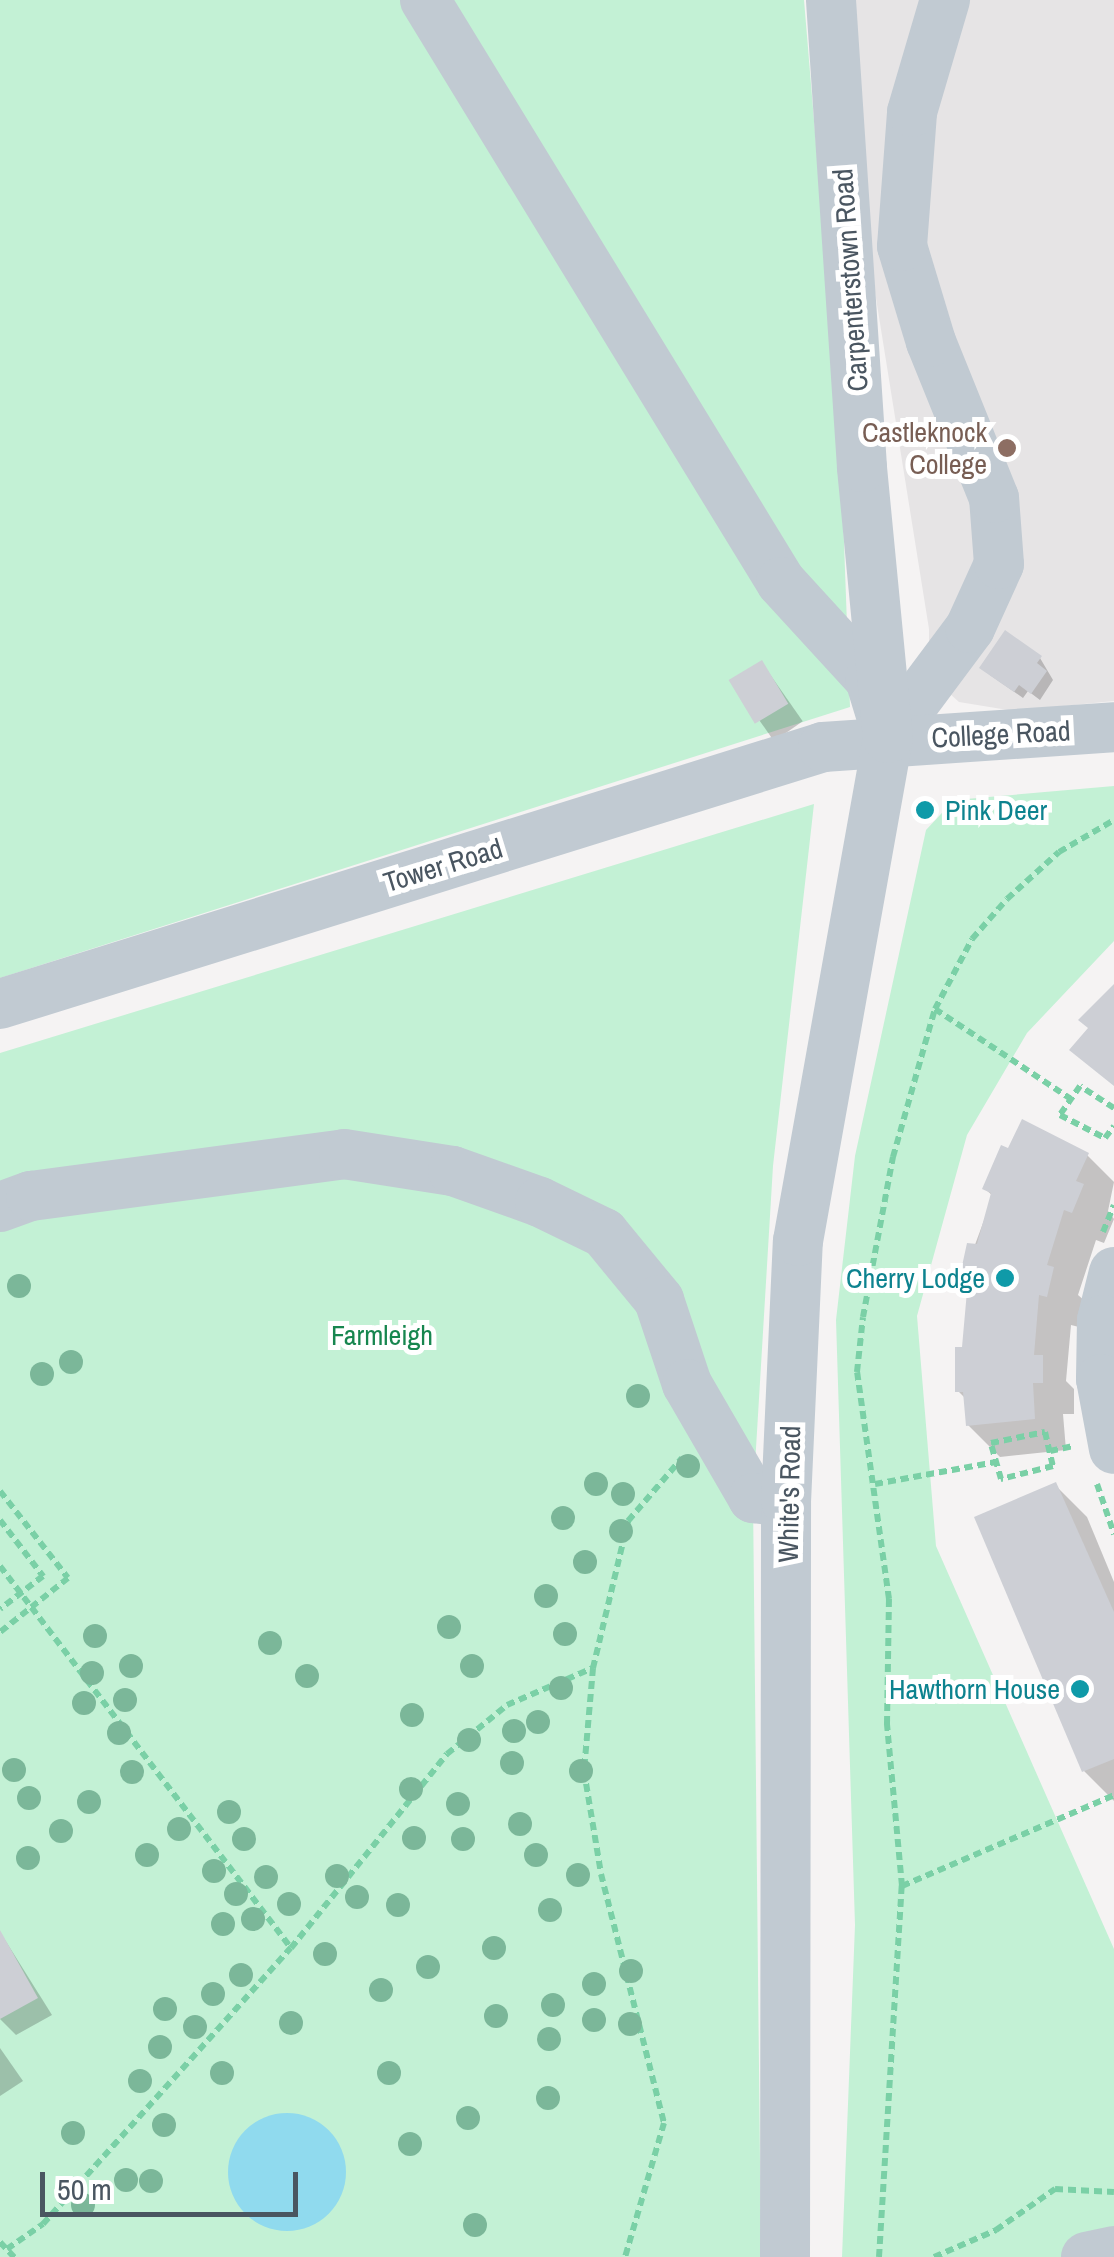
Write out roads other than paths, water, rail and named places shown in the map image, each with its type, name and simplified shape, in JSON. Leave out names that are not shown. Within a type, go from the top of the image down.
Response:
[{"type":"street","points":[[425,0],[780,582],[870,679],[888,738]]},
{"type":"street","name":"Carpenterstown Road","points":[[831,0],[862,466],[888,738]]},
{"type":"street","points":[[888,738],[970,628],[999,564],[994,498],[931,342],[902,246],[912,112],[945,0]]},
{"type":"street","name":"College Road","points":[[888,738],[1114,728]]},
{"type":"street","name":"Tower Road","points":[[0,1004],[822,747],[888,738]]},
{"type":"street","name":"White's Road","points":[[785,2257],[786,1502],[798,1241],[888,738]]},
{"type":"street","points":[[0,1207],[30,1196],[344,1154],[453,1171],[604,1233],[660,1300],[687,1384],[753,1498],[786,1502]]},
{"type":"street","points":[[1100,1446],[1101,1379],[1114,1272]]},
{"type":"street","points":[[1086,2257],[1114,2251]]},
{"type":"water","points":[[287,2113],[309,2118],[329,2130],[341,2150],[346,2172],[341,2194],[329,2214],[309,2226],[287,2231],[265,2226],[245,2214],[233,2194],[228,2172],[233,2150],[245,2130],[265,2118]]},
{"type":"place","name":"Castleknock College","points":[[1007,448]]},
{"type":"place","name":"Pink Deer","points":[[925,810]]},
{"type":"place","name":"Cherry Lodge","points":[[1005,1278]]},
{"type":"place","name":"Hawthorn House","points":[[1080,1689]]},
{"type":"park label","name":"Farmleigh","points":[[382,1335]]}]
